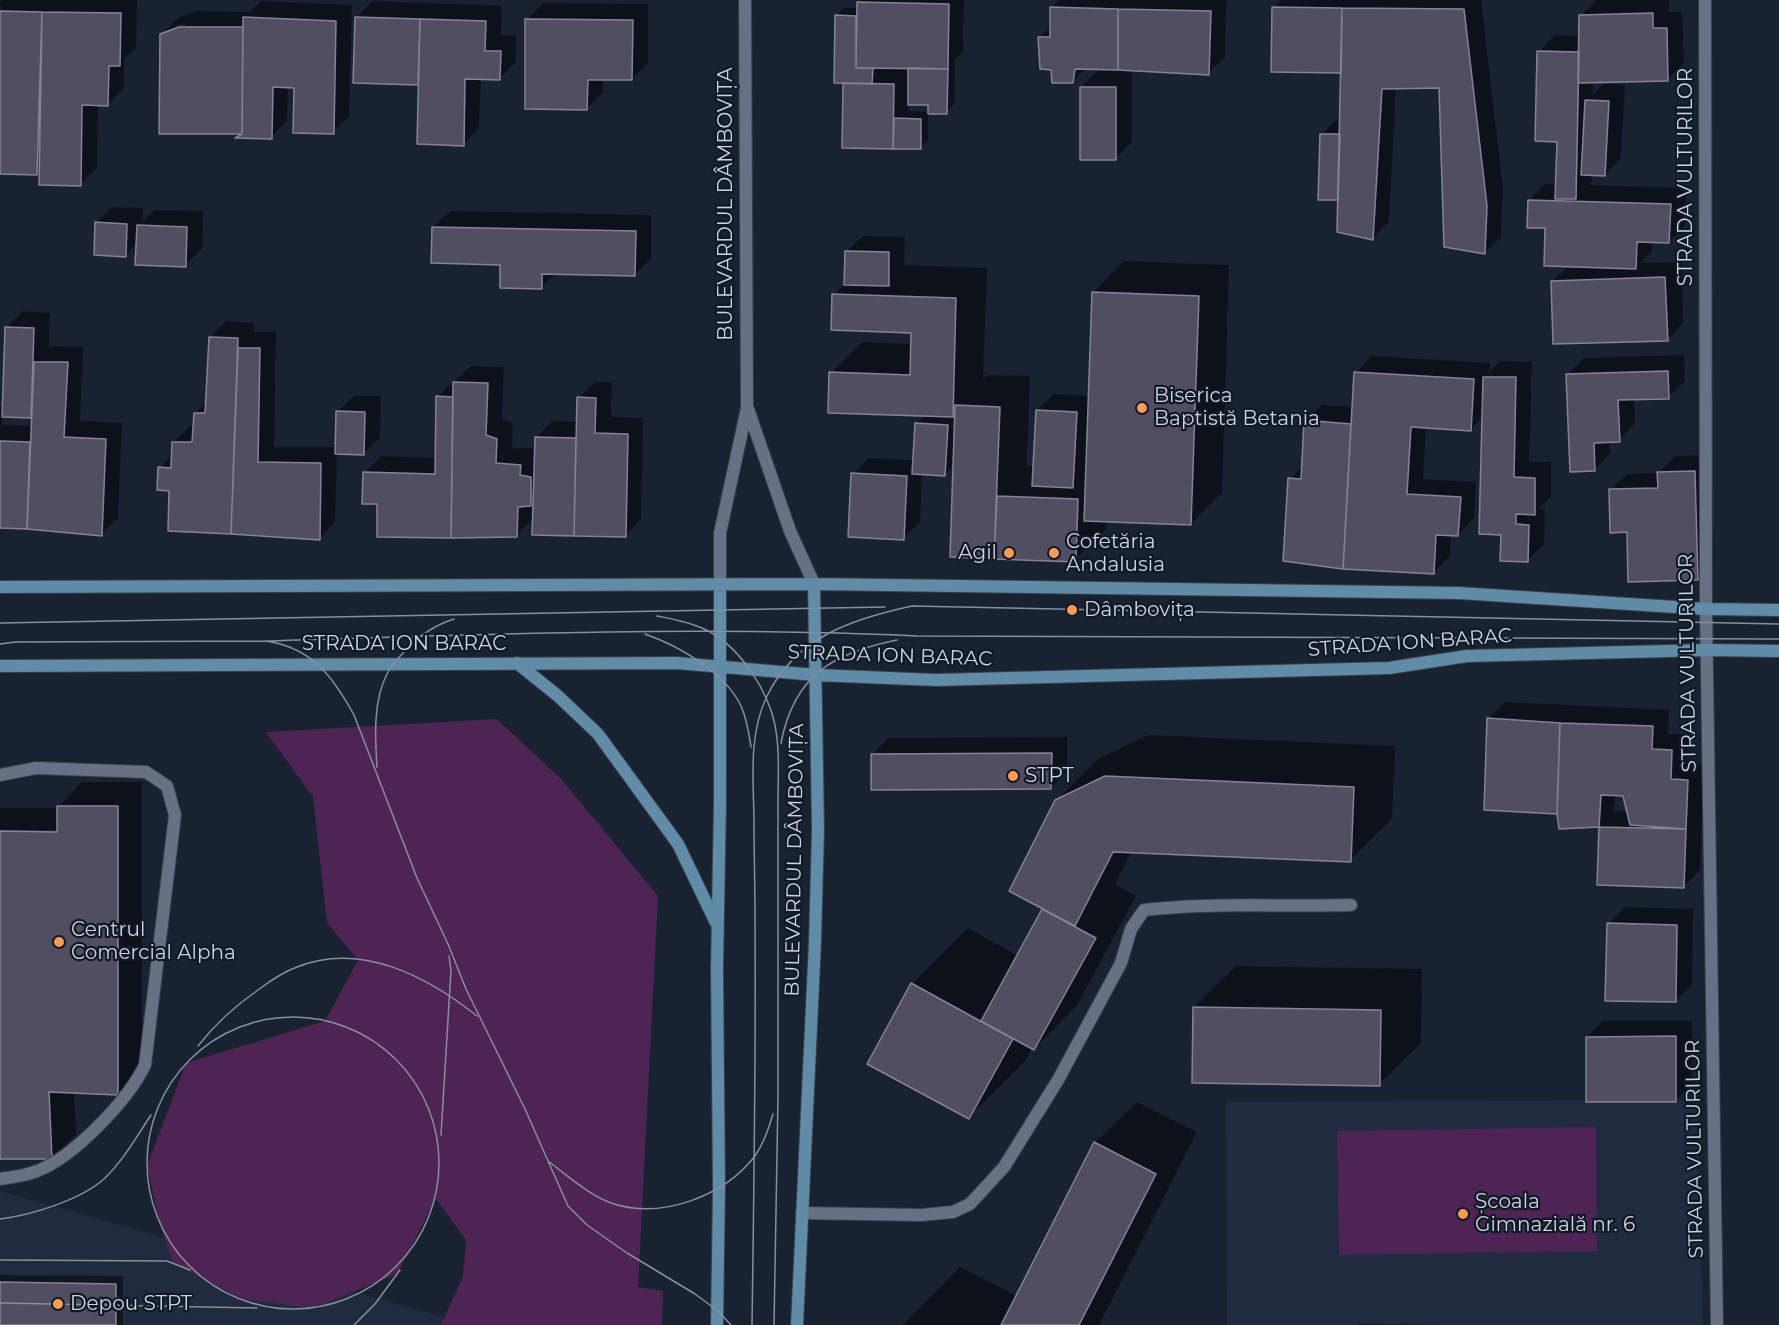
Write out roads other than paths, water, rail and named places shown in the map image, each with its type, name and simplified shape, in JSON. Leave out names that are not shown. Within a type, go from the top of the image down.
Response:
[{"type":"street","name":"BULEVARDUL DÂMBOVIȚA","points":[[717,1325],[720,533],[747,408],[745,0]]},
{"type":"street","name":"STRADA VULTURILOR","points":[[1706,0],[1706,609],[1717,1325]]},
{"type":"street","name":"BULEVARDUL DÂMBOVIȚA","points":[[747,408],[790,531],[814,584],[818,830],[797,1325]]},
{"type":"street","name":"STRADA ION BARAC","points":[[0,587],[814,584],[1459,593],[1706,609],[1779,610]]},
{"type":"street","name":"STRADA ION BARAC","points":[[0,666],[677,663],[816,675],[936,680],[1389,668],[1467,656],[1708,650],[1779,651]]},
{"type":"street","points":[[517,663],[558,696],[598,734],[678,844],[718,926]]},
{"type":"street","points":[[0,775],[36,768],[146,772],[167,786],[175,815],[145,1065],[137,1081],[104,1121],[66,1155],[36,1171],[0,1179]]},
{"type":"street","points":[[802,1214],[921,1215],[953,1212],[970,1204],[1004,1167],[1058,1080],[1121,963],[1131,929],[1144,910],[1182,906],[1351,905]]},
{"type":"tram line","points":[[752,1325],[755,1022],[753,755],[757,725],[767,696],[793,659],[810,645],[847,625],[912,606],[1779,624]]},
{"type":"tram line","points":[[0,623],[885,607]]},
{"type":"tram line","points":[[657,616],[704,629],[732,649],[760,685],[775,725],[778,745],[778,1097],[774,1325]]},
{"type":"tram line","points":[[377,767],[377,707],[382,685],[389,671],[401,655],[423,634],[454,619]]},
{"type":"tram line","points":[[265,641],[673,631],[917,636],[1779,639]]},
{"type":"tram line","points":[[645,634],[686,653],[713,671],[724,682],[741,706],[748,726],[751,747]]},
{"type":"tram line","points":[[781,743],[787,720],[796,700],[820,671],[854,652],[897,640]]},
{"type":"tram line","points":[[0,644],[16,642],[265,641],[295,649],[318,665],[337,687],[354,715],[417,878],[466,989],[525,1109],[568,1206],[587,1225],[627,1253],[695,1294],[718,1311],[731,1325]]},
{"type":"tram line","points":[[441,1135],[451,970],[449,956]]},
{"type":"tram line","points":[[198,1046],[211,1030],[241,1002],[267,983],[292,969],[321,960],[345,958],[393,967],[437,988],[477,1016]]},
{"type":"tram line","points":[[293,1017],[335,1023],[362,1034],[386,1050],[406,1070],[422,1094],[433,1121],[439,1163],[433,1205],[422,1232],[406,1256],[386,1276],[362,1292],[335,1303],[293,1309],[251,1303],[224,1292],[200,1276],[180,1256],[164,1232],[153,1205],[147,1163],[153,1121],[164,1094],[180,1070],[200,1050],[224,1034],[251,1023],[293,1017]]},
{"type":"tram line","points":[[548,1161],[588,1191],[614,1204],[633,1208],[672,1206],[710,1193],[742,1170],[761,1146],[773,1114]]},
{"type":"tram line","points":[[0,1219],[55,1205],[94,1187],[117,1164],[151,1115]]},
{"type":"tram line","points":[[0,1260],[167,1261],[190,1270]]},
{"type":"tram line","points":[[354,1325],[375,1304],[400,1270]]},
{"type":"tram line","points":[[0,1303],[257,1308]]},
{"type":"place","name":"Biserica Baptistă Betania","points":[[1142,408]]},
{"type":"place","name":"Agil","points":[[1009,553]]},
{"type":"place","name":"Cofetăria Andalusia","points":[[1054,553]]},
{"type":"place","name":"Dâmbovița","points":[[1072,610]]},
{"type":"place","name":"STPT","points":[[1013,776]]},
{"type":"place","name":"Centrul Comercial Alpha","points":[[59,942]]},
{"type":"place","name":"Școala Gimnazială nr. 6","points":[[1463,1214]]},
{"type":"place","name":"Depou STPT","points":[[58,1304]]}]
